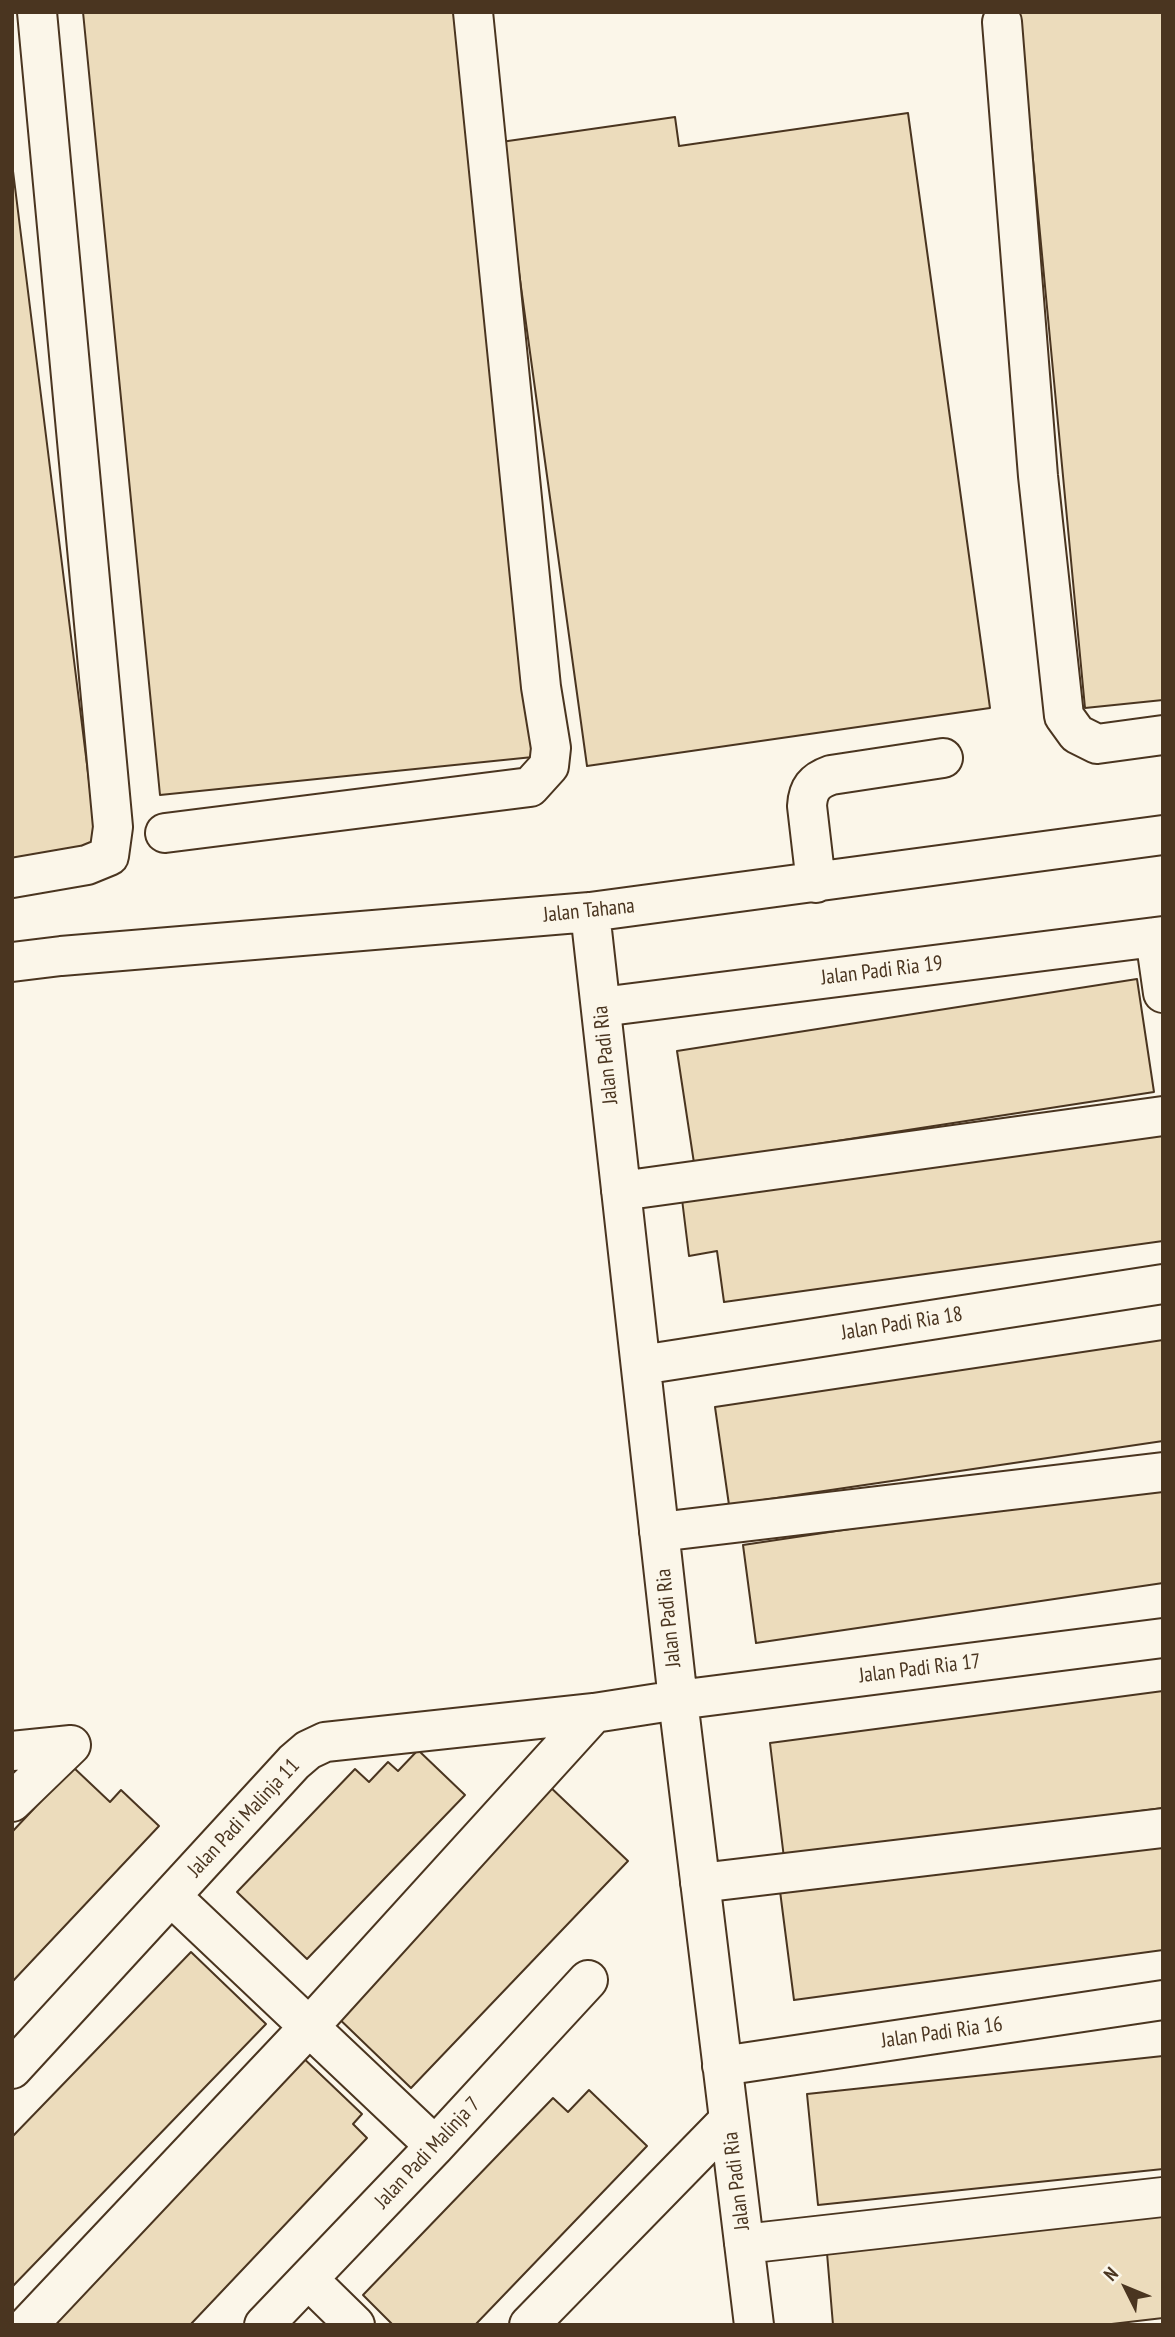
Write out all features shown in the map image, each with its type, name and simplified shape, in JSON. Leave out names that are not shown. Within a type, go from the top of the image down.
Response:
[{"type":"street","points":[[12,878],[87,865],[109,856],[113,827],[37,12]]},
{"type":"street","points":[[165,833],[530,788],[549,766],[551,748],[541,687],[473,12]]},
{"type":"street","points":[[1002,22],[1038,476],[1064,716],[1077,734],[1097,744],[1163,735]]},
{"type":"street","points":[[816,883],[807,806],[812,786],[831,775],[943,758]]},
{"type":"street","name":"Jalan Tahana","points":[[12,962],[590,912],[1163,835]]},
{"type":"street","name":"Jalan Padi Ria","points":[[590,912],[678,1700],[744,2244],[750,2324]]},
{"type":"street","points":[[1159,936],[1163,993]]},
{"type":"street","name":"Jalan Padi Ria 19","points":[[601,1007],[1159,936]]},
{"type":"street","points":[[621,1191],[1163,1116]]},
{"type":"street","name":"Jalan Padi Ria 18","points":[[641,1365],[1163,1284]]},
{"type":"street","points":[[659,1532],[1163,1472]]},
{"type":"street","name":"Jalan Padi Ria 17","points":[[678,1700],[1163,1638]]},
{"type":"street","name":"Jalan Padi Malinja 11","points":[[12,2069],[308,1750],[325,1742],[594,1713],[678,1700]]},
{"type":"street","points":[[28,2325],[308,2028],[594,1713]]},
{"type":"street","points":[[12,1751],[71,1745],[12,1802]]},
{"type":"street","points":[[700,1883],[1163,1828]]},
{"type":"street","points":[[172,1897],[435,2146]]},
{"type":"street","name":"Jalan Padi Malinja 7","points":[[264,2325],[435,2146],[588,1980]]},
{"type":"street","name":"Jalan Padi Ria 16","points":[[722,2066],[1163,2000]]},
{"type":"street","points":[[529,2325],[729,2120]]},
{"type":"street","points":[[744,2244],[1163,2197]]},
{"type":"street","points":[[308,2279],[355,2325]]},
{"type":"building","points":[[83,12],[461,12],[533,757],[160,795]]},
{"type":"building","points":[[1019,12],[1163,12],[1163,700],[1085,708]]},
{"type":"building","points":[[908,113],[990,708],[587,766],[501,142],[675,117],[679,146]]},
{"type":"building","points":[[12,163],[98,853],[12,864]]},
{"type":"building","points":[[1137,979],[1154,1092],[694,1163],[677,1051]]},
{"type":"building","points":[[1163,1124],[1163,1241],[724,1302],[717,1251],[689,1256],[681,1191]]},
{"type":"building","points":[[1163,1340],[1163,1441],[729,1505],[715,1407]]},
{"type":"building","points":[[1163,1482],[1163,1583],[756,1643],[743,1545]]},
{"type":"building","points":[[1163,1691],[1163,1808],[784,1858],[770,1743]]},
{"type":"building","points":[[418,1750],[465,1795],[307,1959],[237,1892],[355,1769],[369,1782],[388,1762],[398,1771]]},
{"type":"building","points":[[73,1767],[110,1802],[121,1790],[159,1826],[12,1982],[12,1832]]},
{"type":"building","points":[[547,1784],[628,1861],[411,2088],[331,2011]]},
{"type":"building","points":[[1163,1840],[1163,1950],[794,2000],[780,1891]]},
{"type":"building","points":[[191,1952],[266,2024],[12,2287],[12,2137]]},
{"type":"building","points":[[297,2052],[362,2114],[353,2124],[367,2138],[190,2325],[40,2325]]},
{"type":"building","points":[[1163,2056],[1163,2169],[818,2205],[807,2094]]},
{"type":"building","points":[[589,2090],[647,2146],[475,2325],[393,2325],[363,2295],[553,2098],[568,2112]]},
{"type":"building","points":[[1163,2206],[1163,2318],[1103,2325],[833,2325],[826,2241]]}]
